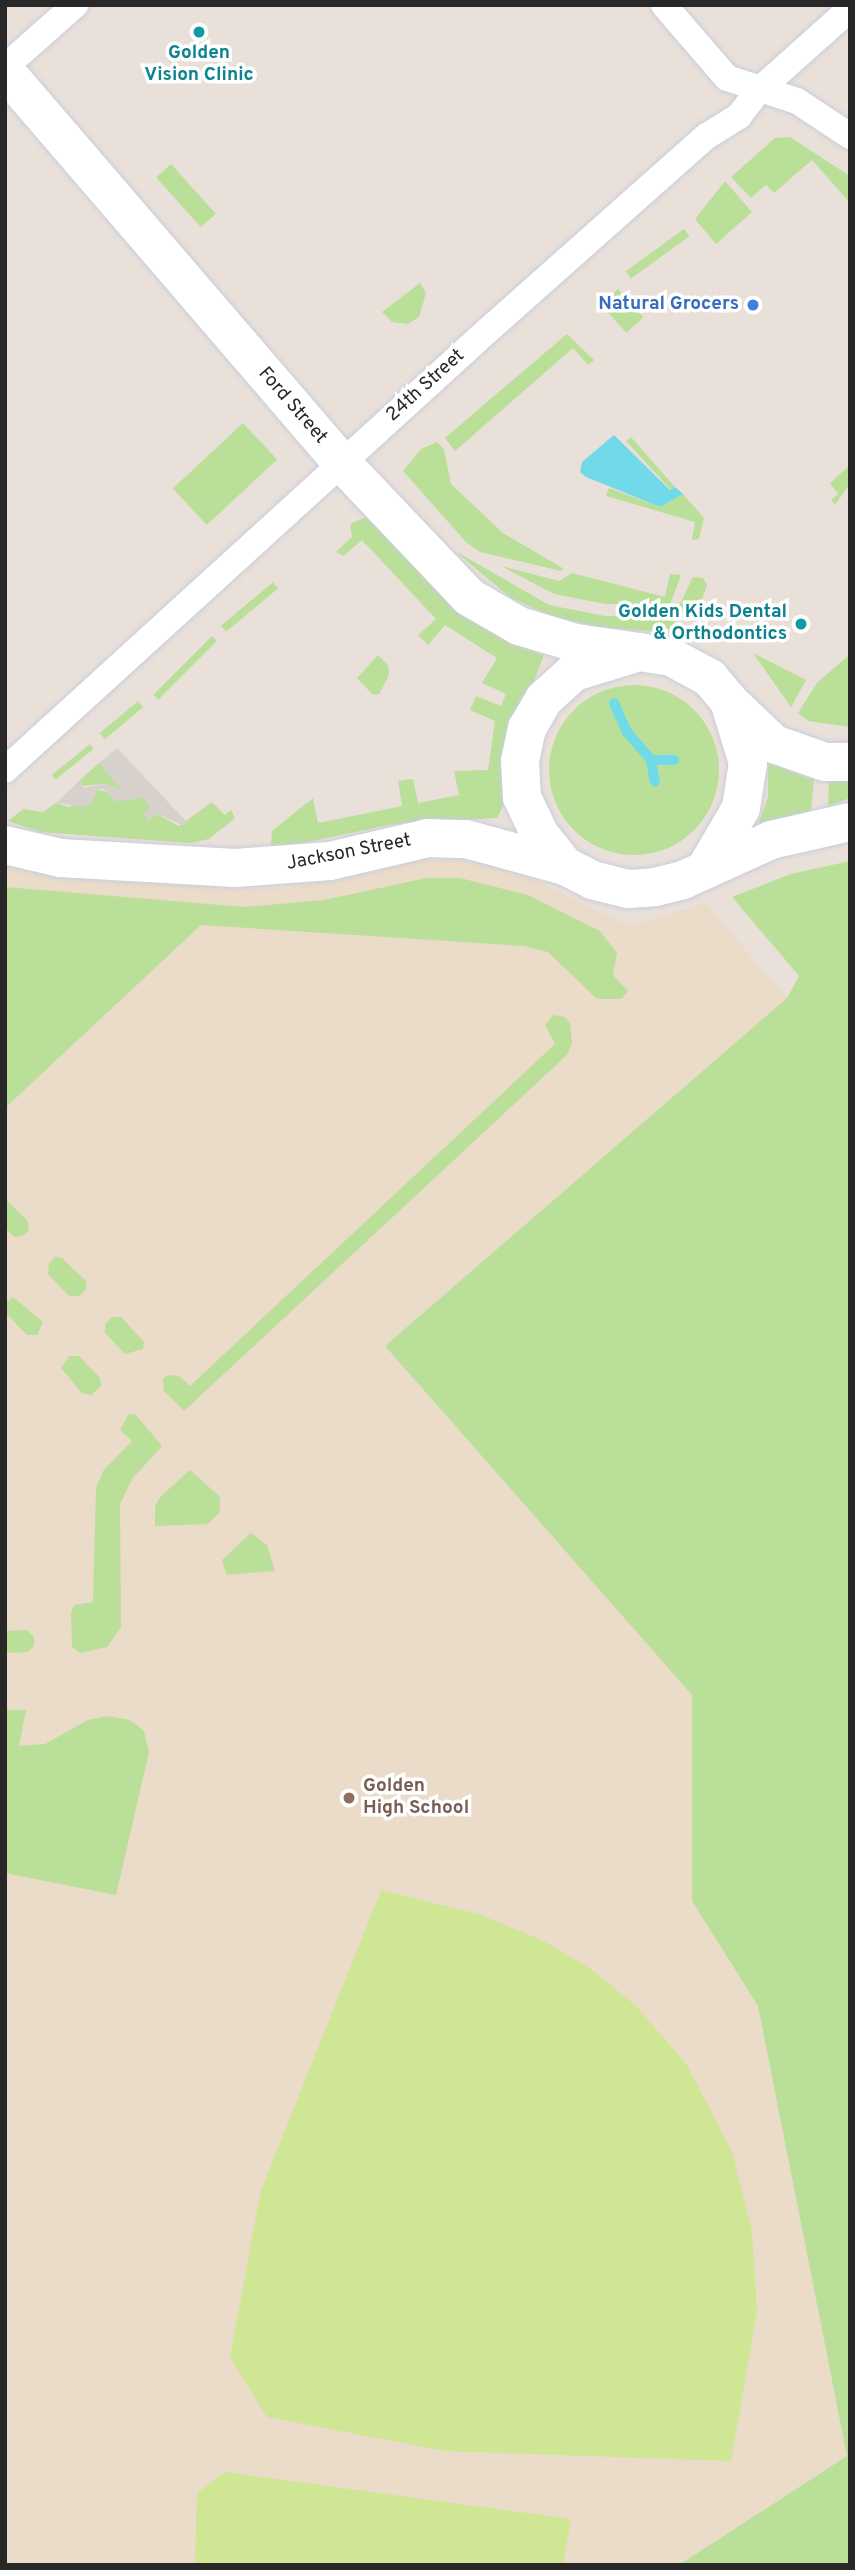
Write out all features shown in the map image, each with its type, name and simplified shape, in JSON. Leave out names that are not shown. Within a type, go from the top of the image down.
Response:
[{"type":"main road","name":"Ford Street","points":[[5,69],[341,463],[469,597],[519,626],[576,643],[639,652]]},
{"type":"main road","points":[[850,762],[825,762],[774,744],[694,666],[639,652],[574,672],[544,699],[527,728],[520,761],[522,797],[540,835],[565,866],[592,880],[629,889],[683,880],[771,840],[850,822]]},
{"type":"main road","points":[[706,868],[741,808],[748,763],[729,701]]},
{"type":"main road","name":"Jackson Street","points":[[5,845],[60,858],[235,869],[330,861],[406,841],[466,839],[565,866]]},
{"type":"street","points":[[5,69],[75,5]]},
{"type":"street","points":[[664,5],[727,78],[797,101],[850,135]]},
{"type":"street","name":"24th Street","points":[[5,770],[341,463],[707,136],[739,116],[758,90],[850,9]]},
{"type":"shaded area","points":[[117,748],[187,822],[184,826],[156,813],[149,821],[143,814],[150,806],[142,797],[117,802],[103,789],[97,789],[92,803],[85,807],[56,803],[80,780],[83,788],[105,784],[122,791],[99,763]]},
{"type":"shaded area","name":"Golden High School","points":[[449,859],[490,864],[528,877],[629,926],[706,903],[787,998],[385,1346],[692,1694],[692,1901],[758,2006],[847,2456],[679,2565],[5,2565],[5,866],[254,889],[290,887],[413,861]]},
{"type":"green space","points":[[790,137],[850,176],[850,203],[812,160],[774,193],[766,185],[751,198],[731,177],[775,138]]},
{"type":"green space","points":[[171,164],[216,214],[201,227],[156,177]]},
{"type":"green space","points":[[725,181],[752,212],[716,244],[695,219]]},
{"type":"green space","points":[[684,229],[689,236],[631,279],[626,271]]},
{"type":"green space","points":[[420,283],[426,293],[419,317],[408,324],[392,322],[382,312]]},
{"type":"green space","points":[[618,289],[643,317],[626,333],[601,304]]},
{"type":"green space","points":[[567,334],[594,360],[588,365],[573,348],[455,451],[445,438]]},
{"type":"green space","points":[[243,423],[277,460],[207,525],[173,488]]},
{"type":"green space","points":[[631,437],[675,487],[671,490],[626,441]]},
{"type":"green space","points":[[437,442],[444,449],[451,484],[503,533],[564,569],[561,571],[480,552],[466,542],[403,471],[421,449]]},
{"type":"green space","points":[[850,465],[850,484],[835,505],[831,500],[838,494],[830,483]]},
{"type":"green space","points":[[609,488],[660,507],[683,494],[704,518],[699,539],[692,540],[695,522],[606,496]]},
{"type":"green space","points":[[369,516],[467,617],[505,640],[544,655],[532,686],[505,802],[497,818],[394,824],[278,848],[271,845],[272,831],[313,798],[318,823],[402,806],[398,781],[413,779],[418,803],[459,795],[454,771],[488,770],[495,721],[470,710],[476,696],[501,706],[506,694],[482,683],[497,658],[445,625],[428,645],[418,635],[436,619],[362,540],[343,556],[336,552],[352,537],[350,524]]},
{"type":"green space","points":[[455,551],[549,605],[605,616],[667,616],[688,634],[598,627],[557,618],[511,598]]},
{"type":"green space","points":[[501,566],[559,581],[572,573],[665,597],[670,574],[681,575],[670,605],[605,604],[554,594]]},
{"type":"green space","points":[[693,577],[703,578],[707,585],[696,617],[678,608]]},
{"type":"green space","points":[[273,582],[278,588],[226,632],[221,626]]},
{"type":"green space","points":[[212,636],[217,641],[158,700],[153,695]]},
{"type":"green space","points":[[753,653],[806,680],[791,707]]},
{"type":"green space","points":[[850,654],[850,727],[808,721],[798,713],[817,683]]},
{"type":"green space","points":[[378,655],[388,665],[389,675],[379,694],[373,695],[357,678]]},
{"type":"green space","points":[[634,685],[667,691],[694,710],[713,737],[719,770],[713,803],[694,830],[667,849],[634,855],[601,849],[574,830],[555,803],[549,770],[555,737],[574,710],[601,691]]},
{"type":"green space","points":[[138,701],[143,707],[105,739],[100,733]]},
{"type":"green space","points":[[90,744],[94,749],[56,779],[52,775]]},
{"type":"green space","points":[[99,763],[123,791],[105,784],[81,786],[80,780]]},
{"type":"green space","points":[[768,763],[814,780],[811,811],[756,831],[768,797]]},
{"type":"green space","points":[[829,781],[850,781],[850,798],[828,806]]},
{"type":"green space","points":[[97,789],[126,800],[142,797],[151,806],[150,820],[155,813],[179,826],[212,802],[225,815],[231,810],[235,818],[209,839],[190,843],[40,832],[8,821],[23,809],[43,812],[56,803],[69,807],[94,797]]},
{"type":"green space","points":[[850,861],[850,2565],[679,2565],[847,2456],[758,2006],[692,1901],[692,1695],[385,1346],[787,998],[799,976],[732,897],[791,874]]},
{"type":"green space","points":[[427,878],[460,878],[528,895],[600,931],[617,953],[613,975],[628,991],[622,999],[597,999],[548,952],[524,946],[201,925],[5,1108],[5,887],[244,907],[324,900]]},
{"type":"green space","points":[[553,1015],[565,1017],[570,1023],[572,1043],[567,1055],[184,1411],[164,1391],[163,1379],[168,1375],[179,1376],[190,1386],[555,1044],[545,1025]]},
{"type":"green space","points":[[5,1199],[28,1221],[29,1231],[22,1236],[14,1237],[5,1228]]},
{"type":"green space","points":[[55,1257],[62,1258],[86,1281],[86,1290],[79,1296],[69,1296],[48,1274],[49,1263]]},
{"type":"green space","points":[[13,1297],[43,1322],[37,1335],[27,1335],[5,1312],[5,1304]]},
{"type":"green space","points":[[112,1317],[121,1317],[144,1342],[143,1349],[125,1354],[105,1333],[105,1324]]},
{"type":"green space","points":[[69,1356],[79,1356],[100,1378],[101,1386],[91,1395],[82,1393],[61,1368]]},
{"type":"green space","points":[[129,1414],[136,1415],[162,1446],[132,1479],[120,1504],[121,1627],[107,1647],[80,1653],[72,1647],[71,1612],[74,1605],[93,1602],[96,1488],[103,1471],[132,1441],[120,1430]]},
{"type":"green space","points":[[190,1470],[220,1497],[220,1512],[208,1524],[155,1526],[155,1506],[161,1496]]},
{"type":"green space","points":[[251,1533],[267,1545],[275,1571],[227,1575],[222,1560]]},
{"type":"green space","points":[[26,1630],[34,1637],[34,1646],[28,1652],[5,1653],[5,1631]]},
{"type":"green space","points":[[5,1710],[26,1710],[19,1746],[45,1744],[88,1720],[107,1716],[130,1720],[144,1731],[149,1752],[116,1895],[5,1873]]},
{"type":"green space","points":[[381,1890],[478,1914],[544,1941],[591,1969],[636,2006],[687,2065],[732,2152],[752,2232],[757,2312],[731,2461],[445,2451],[267,2417],[230,2357],[261,2190]]},
{"type":"green space","points":[[225,2472],[571,2519],[563,2565],[195,2565],[197,2493]]},
{"type":"water","points":[[614,435],[670,490],[675,487],[683,494],[660,507],[586,477],[580,472],[582,462]]},
{"type":"waterway","points":[[614,703],[627,732],[651,760],[655,782]]},
{"type":"waterway","points":[[651,760],[674,760]]},
{"type":"place","name":"Golden Vision Clinic","points":[[199,32]]},
{"type":"place","name":"Natural Grocers","points":[[753,305]]},
{"type":"place","name":"Golden Kids Dental & Orthodontics","points":[[801,624]]},
{"type":"place","name":"Golden High School","points":[[349,1798]]}]
